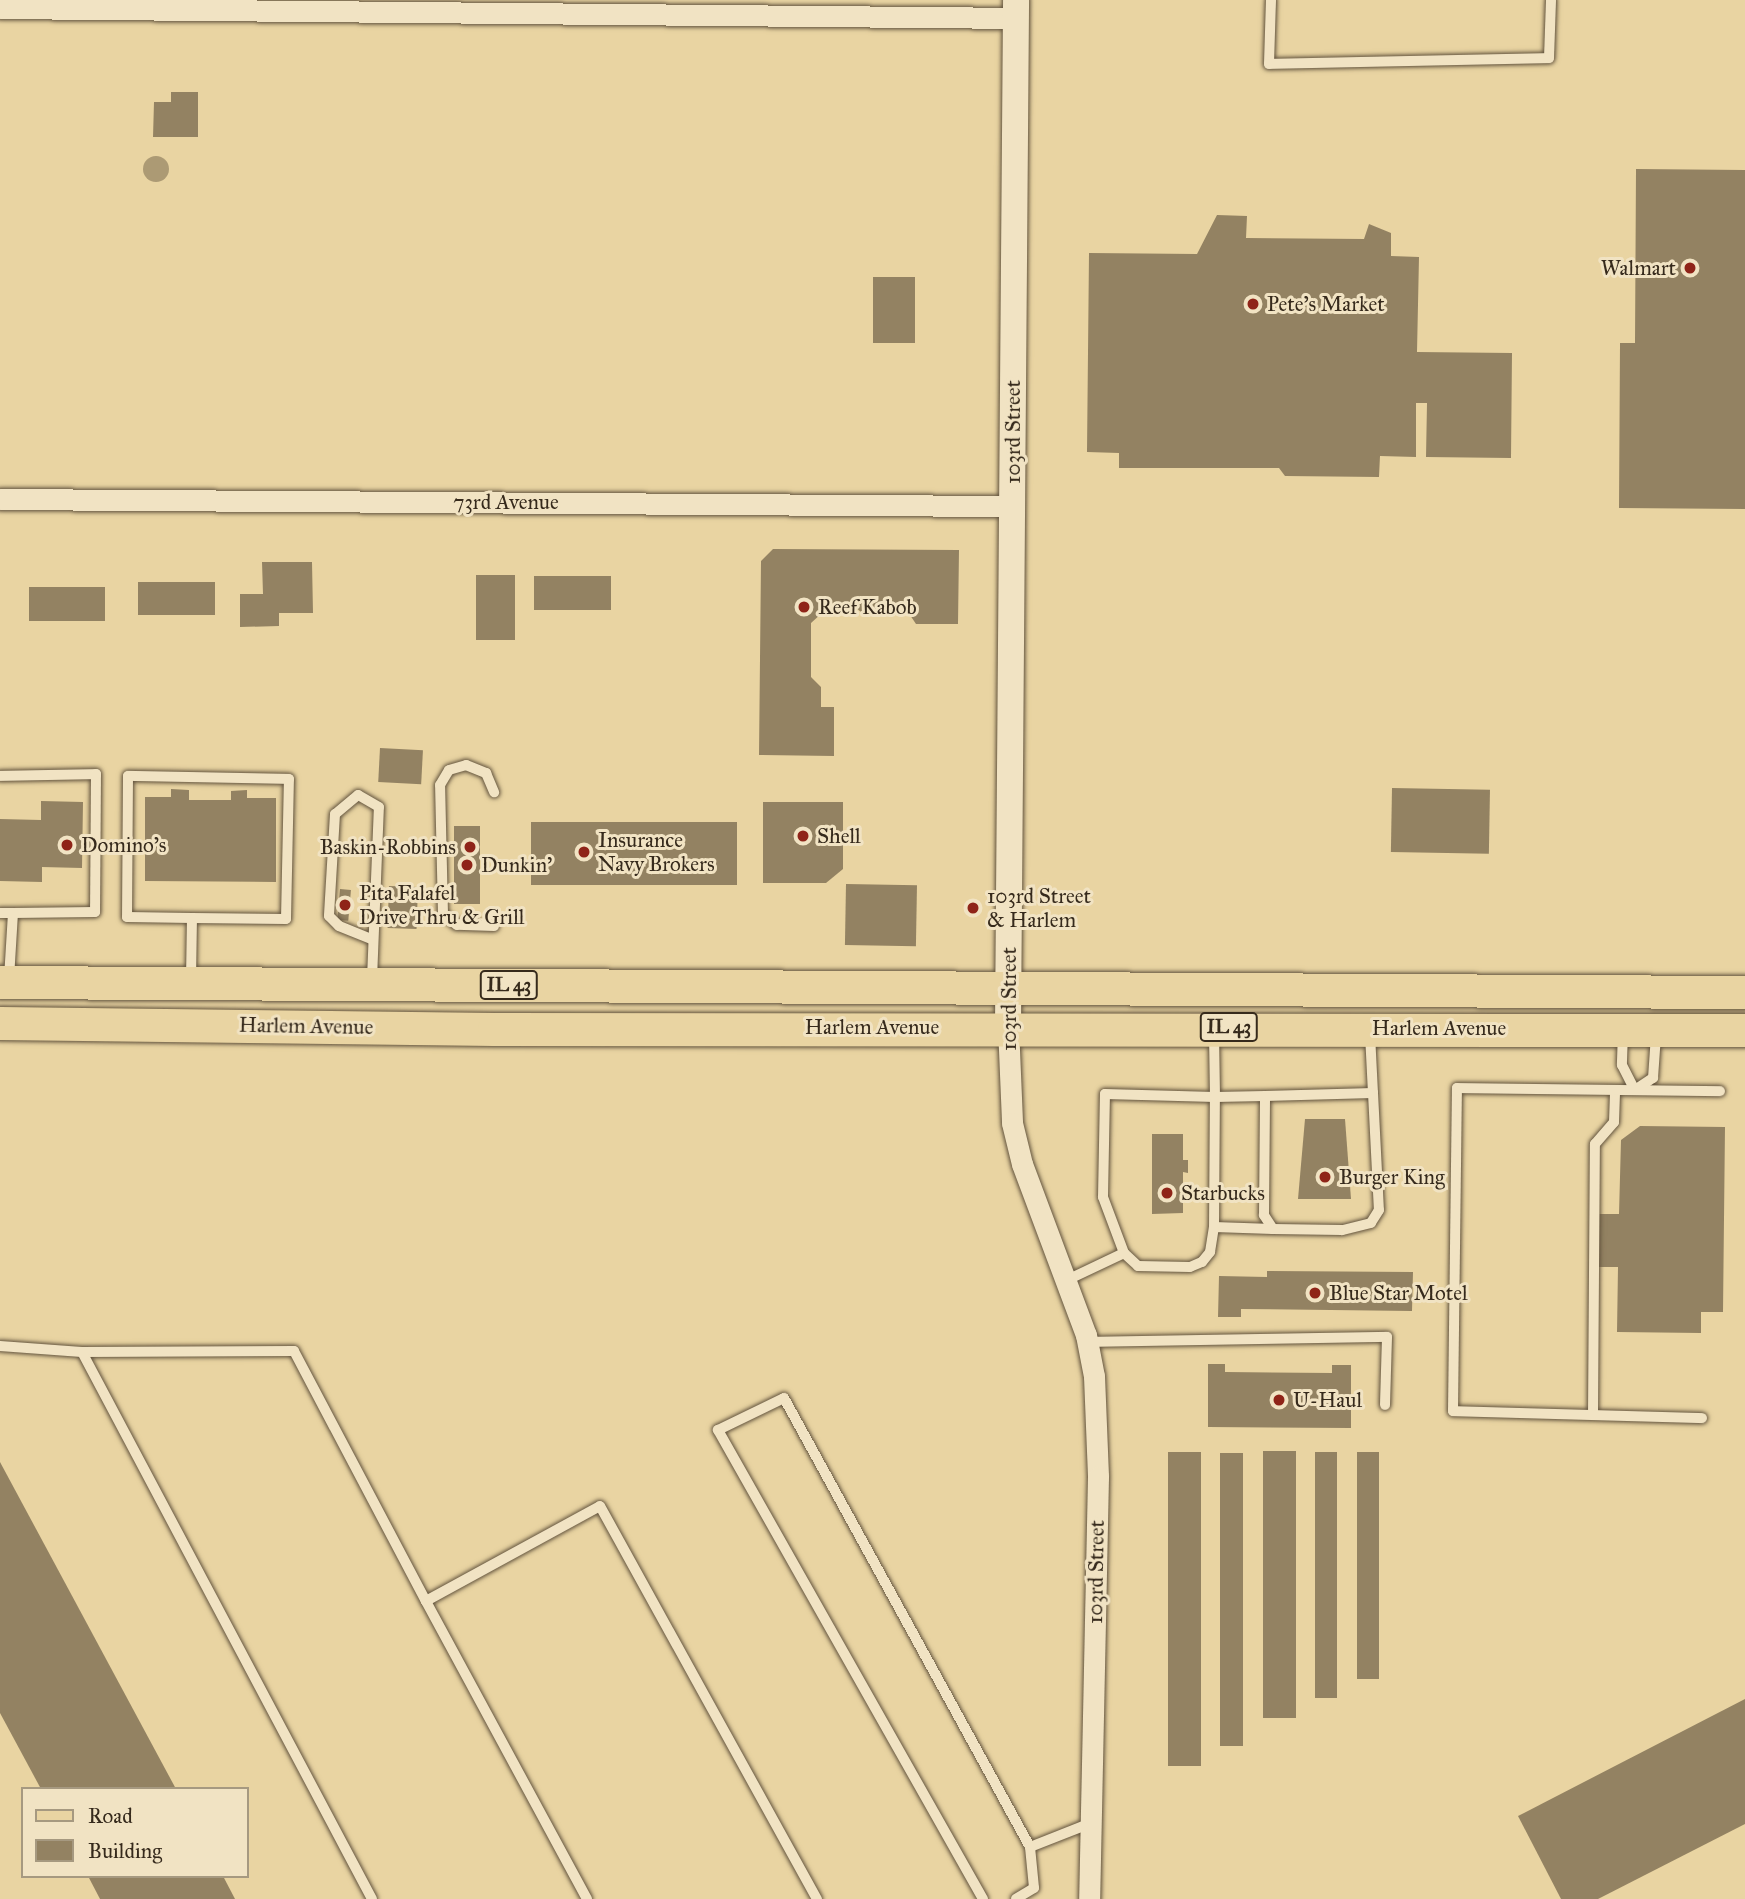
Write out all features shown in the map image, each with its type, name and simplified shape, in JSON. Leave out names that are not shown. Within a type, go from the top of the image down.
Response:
[{"type":"main road","name":"Harlem Avenue","points":[[4,982],[1745,992]]},
{"type":"main road","name":"Harlem Avenue","points":[[0,1023],[494,1029],[1008,1026],[1623,1029],[1740,1034]]},
{"type":"street","points":[[0,8],[1016,9]]},
{"type":"street","name":"103rd Street","points":[[1016,9],[1008,1026],[1012,1123],[1038,1217],[1088,1342],[1098,1416],[1089,1899]]},
{"type":"street","name":"73rd Avenue","points":[[0,499],[1012,506]]},
{"type":"lane","points":[[1271,0],[1269,64],[1549,58],[1551,0]]},
{"type":"lane","points":[[494,792],[486,773],[466,765],[449,770],[440,785],[439,897],[443,914],[457,925],[494,926]]},
{"type":"lane","points":[[0,776],[96,774],[95,912],[0,913]]},
{"type":"lane","points":[[128,776],[289,779],[286,919],[192,918],[127,917],[128,776]]},
{"type":"lane","points":[[372,939],[339,926],[329,916],[335,814],[358,795],[379,807],[372,984]]},
{"type":"lane","points":[[4,982],[13,913]]},
{"type":"lane","points":[[191,983],[192,918]]},
{"type":"lane","points":[[1214,1027],[1215,1097],[1214,1227],[1210,1252],[1191,1267],[1138,1266],[1124,1253],[1103,1197],[1105,1094],[1215,1097],[1373,1093]]},
{"type":"lane","points":[[1214,1227],[1342,1230],[1371,1223],[1379,1210],[1370,1028]]},
{"type":"lane","points":[[1623,1029],[1622,1065],[1635,1090]]},
{"type":"lane","points":[[1635,1090],[1653,1078],[1656,1030]]},
{"type":"lane","points":[[1702,1418],[1453,1411],[1457,1088],[1720,1091]]},
{"type":"lane","points":[[1593,1415],[1595,1144],[1614,1122],[1615,1090]]},
{"type":"lane","points":[[1265,1096],[1264,1215],[1273,1229]]},
{"type":"lane","points":[[1065,1282],[1124,1253]]},
{"type":"lane","points":[[1088,1342],[1387,1337],[1385,1405]]},
{"type":"lane","points":[[0,1346],[82,1352],[294,1351],[587,1899]]},
{"type":"lane","points":[[82,1352],[372,1899]]},
{"type":"lane","points":[[983,1899],[718,1430],[785,1398],[1030,1847],[1034,1888],[1016,1899]]},
{"type":"lane","points":[[426,1601],[600,1506],[817,1899]]},
{"type":"lane","points":[[1030,1847],[1091,1823]]},
{"type":"shaded area","points":[[156,156],[165,160],[169,169],[165,178],[156,182],[147,178],[143,169],[147,160]]},
{"type":"building","points":[[171,92],[198,92],[198,137],[153,137],[154,102],[171,102]]},
{"type":"building","name":"Walmart","points":[[1636,169],[1745,170],[1745,509],[1619,508],[1620,343],[1635,343]]},
{"type":"building","name":"Pete's Market","points":[[1217,215],[1247,216],[1246,238],[1364,239],[1369,224],[1391,233],[1391,256],[1419,257],[1417,352],[1512,353],[1511,458],[1426,457],[1427,403],[1416,403],[1416,457],[1380,456],[1379,477],[1285,476],[1279,468],[1119,468],[1119,453],[1087,452],[1089,253],[1197,254]]},
{"type":"building","points":[[873,277],[915,277],[915,343],[873,343]]},
{"type":"building","points":[[773,549],[959,550],[958,624],[916,624],[908,612],[862,613],[851,603],[833,603],[811,623],[811,677],[821,687],[821,707],[834,707],[834,756],[759,755],[761,561]]},
{"type":"building","points":[[262,562],[312,562],[313,613],[279,613],[279,626],[240,627],[240,594],[263,594]]},
{"type":"building","points":[[476,575],[515,575],[515,640],[476,640]]},
{"type":"building","points":[[534,576],[611,576],[611,610],[534,610]]},
{"type":"building","points":[[138,582],[215,582],[215,615],[138,615]]},
{"type":"building","points":[[29,587],[105,587],[105,621],[29,621]]},
{"type":"building","points":[[380,748],[423,750],[421,784],[378,782]]},
{"type":"building","points":[[1392,788],[1490,790],[1489,854],[1391,852]]},
{"type":"building","points":[[171,789],[189,790],[189,800],[231,800],[231,791],[247,790],[247,798],[276,798],[276,882],[145,881],[145,797],[171,797]]},
{"type":"building","points":[[41,801],[83,802],[82,868],[42,867],[42,882],[0,881],[0,819],[41,820]]},
{"type":"building","name":"Shell","points":[[763,802],[843,802],[843,869],[826,883],[763,883]]},
{"type":"building","points":[[531,822],[737,822],[737,885],[531,885]]},
{"type":"building","name":"Dunkin'","points":[[454,826],[480,826],[480,904],[454,904]]},
{"type":"building","name":"Shell","points":[[846,884],[917,885],[916,946],[845,945]]},
{"type":"building","points":[[389,886],[418,887],[417,929],[388,928]]},
{"type":"building","name":"Pita Falafel Drive Thru & Grill","points":[[340,889],[351,890],[348,921],[337,920]]},
{"type":"building","name":"Burger King","points":[[1305,1119],[1345,1119],[1351,1199],[1298,1199]]},
{"type":"building","points":[[1640,1126],[1725,1127],[1723,1312],[1701,1312],[1701,1333],[1617,1332],[1618,1267],[1599,1267],[1599,1214],[1619,1214],[1621,1140]]},
{"type":"building","name":"Starbucks","points":[[1152,1134],[1183,1134],[1183,1160],[1188,1160],[1188,1173],[1183,1172],[1183,1213],[1152,1214]]},
{"type":"building","name":"Blue Star Motel","points":[[1267,1271],[1413,1272],[1412,1311],[1241,1309],[1241,1317],[1218,1317],[1219,1276],[1267,1277]]},
{"type":"building","name":"U-Haul","points":[[1208,1364],[1225,1364],[1225,1372],[1332,1373],[1332,1365],[1351,1365],[1351,1428],[1208,1427]]},
{"type":"building","points":[[1263,1451],[1296,1451],[1296,1718],[1263,1718]]},
{"type":"building","points":[[1168,1452],[1201,1452],[1201,1766],[1168,1766]]},
{"type":"building","points":[[1315,1452],[1337,1452],[1337,1698],[1315,1698]]},
{"type":"building","points":[[1357,1452],[1379,1452],[1379,1679],[1357,1679]]},
{"type":"building","points":[[1220,1453],[1243,1453],[1243,1746],[1220,1746]]},
{"type":"building","points":[[0,1462],[175,1787],[40,1787],[0,1713]]},
{"type":"building","points":[[1745,1699],[1745,1824],[1598,1899],[1561,1899],[1518,1816]]},
{"type":"building","points":[[89,1878],[224,1878],[235,1899],[100,1899]]},
{"type":"place","name":"Walmart","points":[[1690,268]]},
{"type":"place","name":"Pete's Market","points":[[1253,304]]},
{"type":"place","name":"Reef Kabob","points":[[804,607]]},
{"type":"place","name":"Shell","points":[[803,836]]},
{"type":"place","name":"Domino's","points":[[67,845]]},
{"type":"place","name":"Baskin-Robbins","points":[[470,847]]},
{"type":"place","name":"Insurance Navy Brokers","points":[[584,852]]},
{"type":"place","name":"Dunkin'","points":[[467,865]]},
{"type":"place","name":"Pita Falafel Drive Thru & Grill","points":[[345,905]]},
{"type":"place","name":"103rd Street & Harlem","points":[[973,908]]},
{"type":"place","name":"Burger King","points":[[1325,1177]]},
{"type":"place","name":"Starbucks","points":[[1167,1193]]},
{"type":"place","name":"Blue Star Motel","points":[[1315,1293]]},
{"type":"place","name":"U-Haul","points":[[1279,1400]]}]
